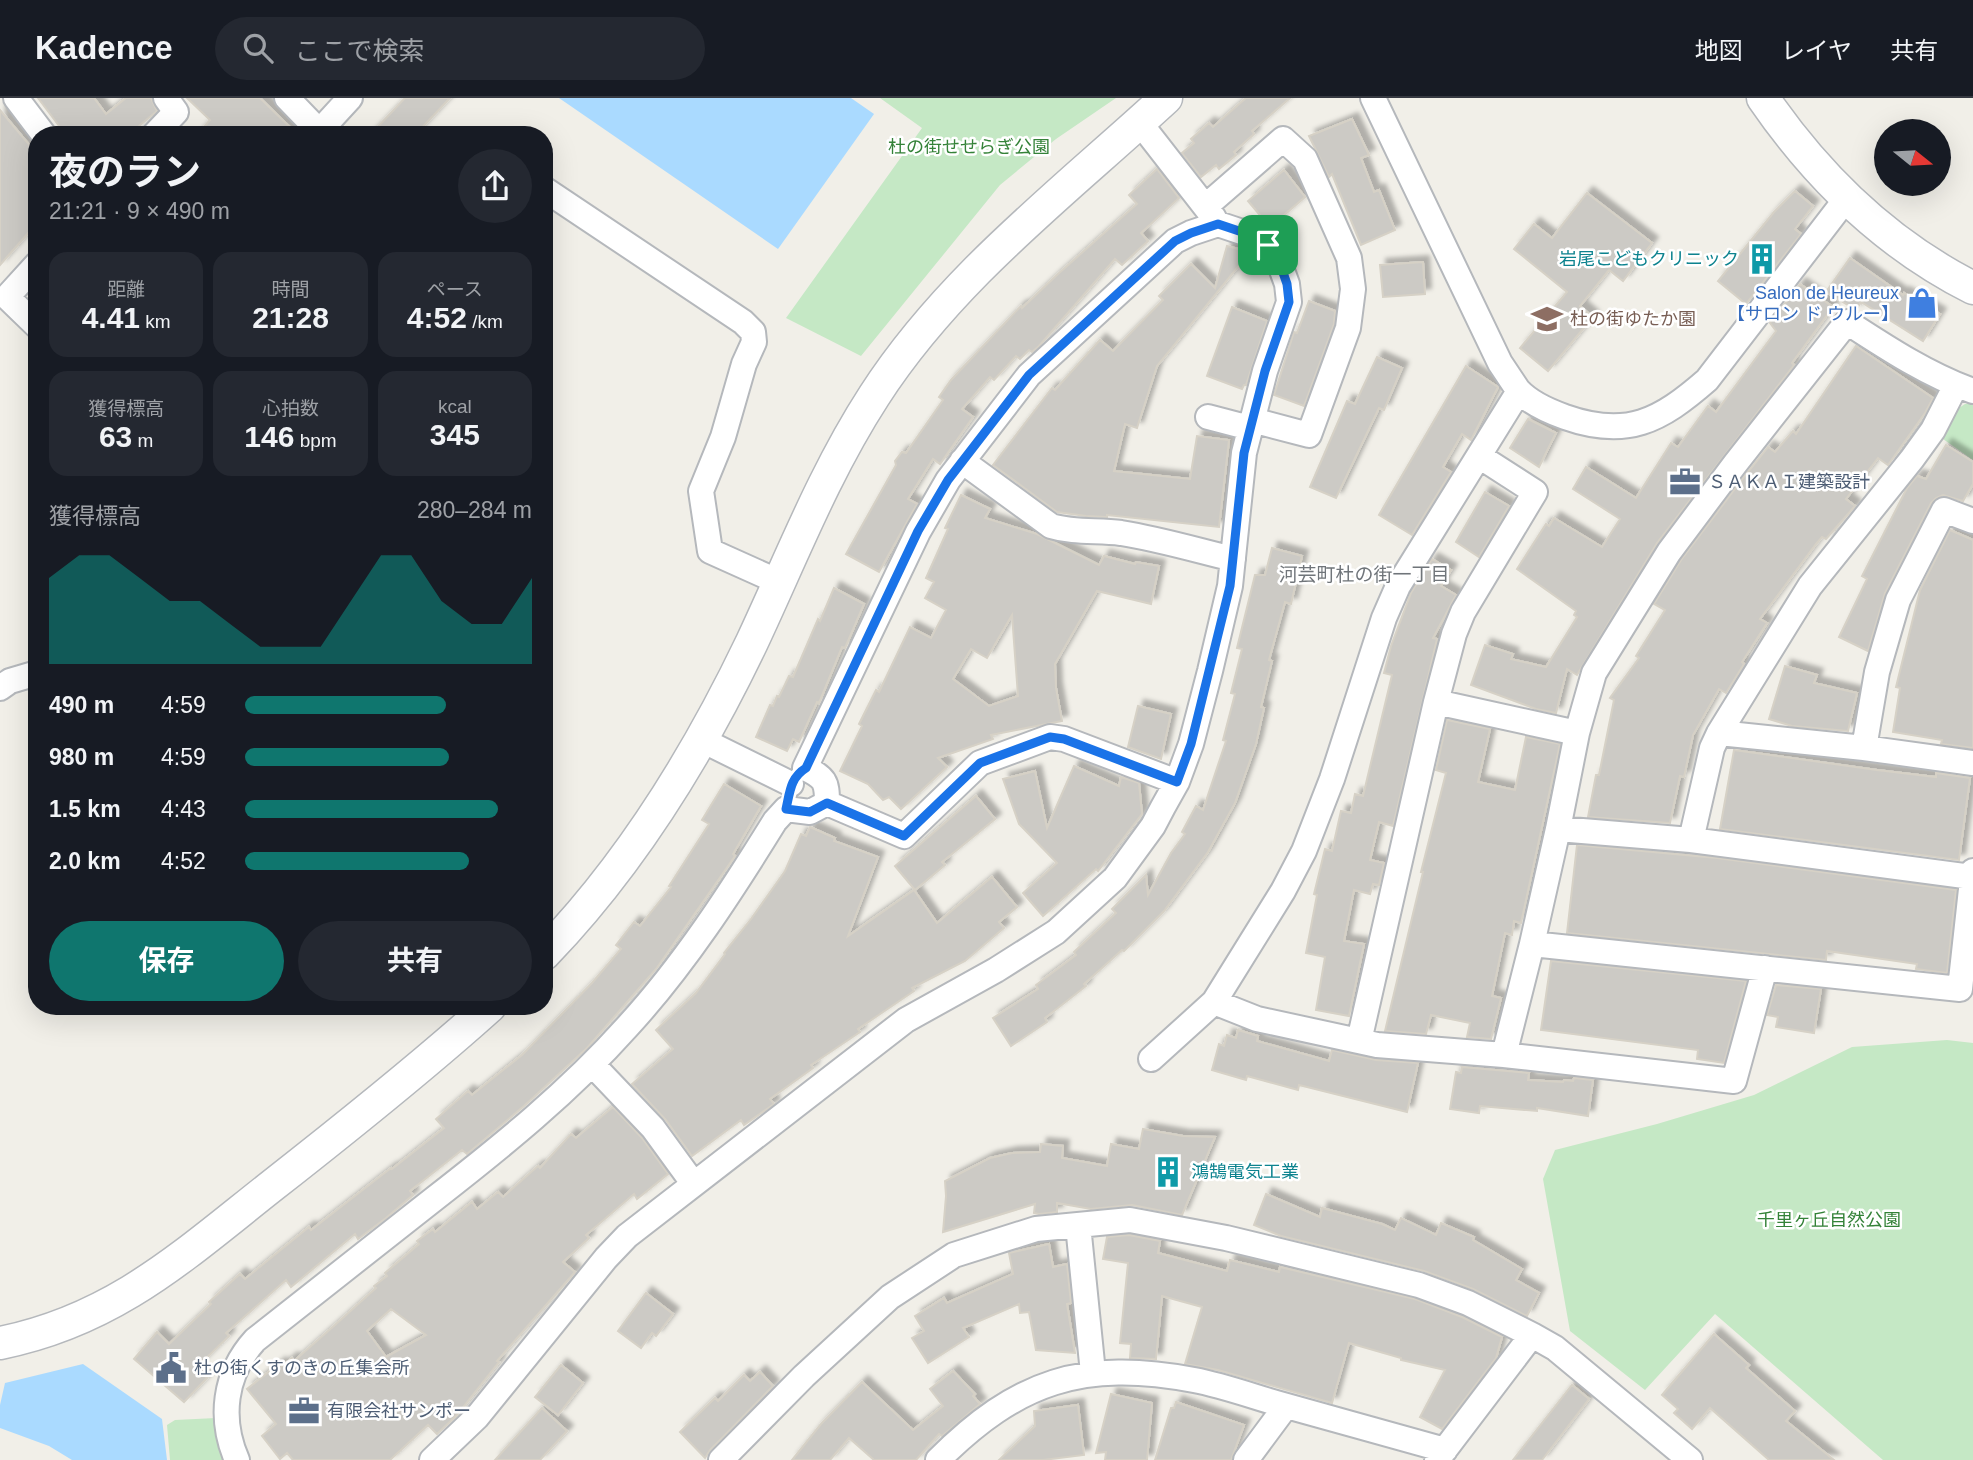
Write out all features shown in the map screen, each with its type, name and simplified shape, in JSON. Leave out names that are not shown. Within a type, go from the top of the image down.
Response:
[{"type":"street","points":[[16,98],[37,126]]},
{"type":"street","points":[[163,126],[176,112],[166,98]]},
{"type":"street","points":[[287,98],[312,126]]},
{"type":"street","points":[[324,126],[350,98]]},
{"type":"street","points":[[553,944],[582,912],[639,838],[702,740],[838,459],[898,360],[929,321],[989,257],[1167,98]]},
{"type":"street","points":[[1373,98],[1500,363],[1519,391],[1532,402],[1586,424],[1630,426],[1681,403],[1707,380],[1846,199]]},
{"type":"street","points":[[1763,98],[1796,145],[1846,199],[1888,235],[1973,288]]},
{"type":"street","points":[[432,1460],[477,1418],[606,1258],[627,1236],[905,1020],[996,970],[1056,932],[1115,878],[1153,826],[1177,782],[1194,732],[1230,586],[1244,453],[1265,371],[1289,302],[1287,284],[1279,261],[1268,245],[1212,215],[1140,123]]},
{"type":"street","points":[[237,1460],[225,1413],[231,1379],[243,1353],[517,1134],[592,1064],[653,997],[786,809],[798,776],[918,531],[962,461],[1042,363],[1175,241],[1191,233],[1212,215],[1283,139],[1305,159],[1349,258],[1353,289],[1348,328],[1309,435],[1208,417]]},
{"type":"street","points":[[553,195],[743,322],[753,332],[754,342],[744,364],[723,437],[701,491],[710,551],[779,582]]},
{"type":"street","points":[[28,274],[7,298],[28,318]]},
{"type":"street","points":[[1504,1055],[1532,944],[1577,733],[1594,673],[1669,552],[1847,322],[1901,357],[1964,388],[1810,586],[1719,733],[1712,748],[1691,840]]},
{"type":"street","points":[[1151,1059],[1214,1002],[1283,891],[1304,851],[1332,779],[1384,618],[1398,586],[1519,391]]},
{"type":"street","points":[[1359,1041],[1454,634],[1463,612],[1535,492],[1479,456]]},
{"type":"street","points":[[962,461],[1051,526],[1067,531],[1117,533],[1140,537],[1233,559]]},
{"type":"street","points":[[1864,748],[1877,672],[1898,600],[1944,510],[1973,521]]},
{"type":"street","points":[[0,688],[10,681],[28,676]]},
{"type":"street","points":[[1436,702],[1577,733]]},
{"type":"street","points":[[1719,733],[1864,748],[1973,763]]},
{"type":"street","points":[[827,803],[904,836],[980,763],[1050,737],[1064,739],[1177,782]]},
{"type":"street","points":[[702,740],[798,776],[820,775],[826,783],[827,803]]},
{"type":"street","points":[[786,809],[810,812],[827,803]]},
{"type":"street","points":[[1558,829],[1691,840],[1972,877]]},
{"type":"street","points":[[1532,944],[1960,989],[1973,871]]},
{"type":"street","points":[[1214,1002],[1257,1019],[1359,1041],[1734,1081],[1765,968]]},
{"type":"street","points":[[0,1343],[57,1328],[90,1315],[131,1293],[167,1268],[369,1110],[480,1015]]},
{"type":"street","points":[[592,1064],[653,1128],[693,1183]]},
{"type":"street","points":[[721,1460],[804,1376],[890,1297],[954,1255],[1036,1230],[1130,1220],[1238,1241],[1419,1285],[1468,1303],[1555,1348],[1690,1460]]},
{"type":"street","points":[[1079,1225],[1093,1373]]},
{"type":"street","points":[[938,1460],[961,1437],[1010,1400],[1038,1388],[1093,1373],[1144,1373],[1195,1380],[1441,1455],[1532,1335]]},
{"type":"street","points":[[1246,1460],[1286,1406]]},
{"type":"green space","name":"杜の街せせらぎ公園","points":[[880,98],[1116,98],[1056,139],[1000,185],[861,356],[786,318],[922,128]]},
{"type":"green space","points":[[1965,404],[1973,404],[1973,460],[1943,439],[1956,410]]},
{"type":"green space","name":"千里ヶ丘自然公園","points":[[1947,1040],[1973,1043],[1973,1460],[1883,1460],[1715,1314],[1645,1390],[1570,1331],[1543,1179],[1555,1150],[1657,1124],[1754,1095],[1852,1047]]},
{"type":"green space","points":[[216,1418],[217,1438],[224,1460],[170,1460],[167,1425],[175,1420]]},
{"type":"water","points":[[559,98],[851,98],[874,114],[778,249]]},
{"type":"water","points":[[83,1364],[162,1419],[167,1460],[72,1460],[49,1446],[0,1428],[0,1405],[5,1383]]},
{"type":"building","points":[[38,98],[94,98],[106,114],[126,98],[151,98],[157,111],[139,126],[59,126]]},
{"type":"building","points":[[187,98],[260,98],[289,126],[205,126],[210,120]]},
{"type":"building","points":[[405,98],[450,98],[424,126],[379,126]]},
{"type":"building","points":[[1246,98],[1290,98],[1252,131],[1254,134],[1234,152],[1236,155],[1219,169],[1216,165],[1201,177],[1182,153],[1194,143],[1191,139],[1209,123],[1213,127]]},
{"type":"building","points":[[0,110],[28,143],[28,233],[0,265]]},
{"type":"building","points":[[1352,119],[1369,155],[1361,158],[1374,192],[1379,190],[1395,230],[1361,245],[1332,174],[1329,177],[1309,136]]},
{"type":"building","points":[[1157,169],[1179,198],[1141,233],[1148,241],[1122,265],[1115,259],[1039,346],[1032,352],[1029,350],[1020,359],[1016,356],[994,380],[990,377],[962,409],[973,417],[940,464],[933,459],[908,499],[917,504],[879,572],[846,554],[896,465],[895,461],[902,452],[906,453],[943,400],[939,397],[951,380],[1021,306],[1022,308],[1137,204],[1129,195]]},
{"type":"building","points":[[1284,170],[1305,197],[1270,227],[1248,201]]},
{"type":"building","name":"岩尾こどもクリニック","points":[[1795,191],[1813,206],[1795,229],[1801,234],[1746,304],[1718,281],[1774,212]]},
{"type":"building","points":[[1587,193],[1652,243],[1623,281],[1609,270],[1580,306],[1593,317],[1548,371],[1520,348],[1567,292],[1514,249],[1534,224],[1552,238]]},
{"type":"building","points":[[1227,246],[1250,252],[1157,366],[1137,428],[1125,424],[1114,471],[1190,479],[1197,436],[1229,440],[1219,527],[1057,512],[993,465],[1052,388],[1055,390],[1100,340],[1113,351],[1163,300],[1159,296],[1191,264],[1215,288]]},
{"type":"building","points":[[1850,258],[1903,295],[1904,293],[1940,314],[1923,341],[1861,302],[1856,310],[1826,292]]},
{"type":"building","points":[[1423,262],[1425,294],[1383,297],[1380,265]]},
{"type":"building","points":[[1800,284],[1833,307],[1792,363],[1794,365],[1657,543],[1577,675],[1567,669],[1556,713],[1536,709],[1471,685],[1485,645],[1513,654],[1511,659],[1546,667],[1577,617],[1574,615],[1576,611],[1517,569],[1546,524],[1549,526],[1554,518],[1602,547],[1620,519],[1573,489],[1586,467],[1636,498],[1671,443],[1678,447],[1708,406],[1716,412],[1776,331],[1770,323]]},
{"type":"building","points":[[1309,301],[1335,311],[1334,324],[1304,406],[1274,395],[1294,332],[1297,333]]},
{"type":"building","points":[[1232,307],[1267,321],[1246,385],[1242,389],[1207,376]]},
{"type":"building","points":[[1856,346],[1933,398],[1925,413],[1888,465],[1878,458],[1846,499],[1855,506],[1826,539],[1822,537],[1816,544],[1760,619],[1767,623],[1742,662],[1744,664],[1726,693],[1719,689],[1693,735],[1684,777],[1680,776],[1670,823],[1588,817],[1614,700],[1610,698],[1639,658],[1636,656],[1665,610],[1654,604],[1681,560],[1747,473],[1768,447],[1775,452],[1793,431],[1796,434]]},
{"type":"building","points":[[1377,357],[1402,368],[1384,410],[1379,408],[1336,498],[1310,487],[1347,401],[1355,404]]},
{"type":"building","points":[[1466,366],[1498,387],[1471,440],[1462,434],[1443,467],[1451,472],[1412,535],[1379,515]]},
{"type":"building","points":[[1528,419],[1556,433],[1539,467],[1510,448]]},
{"type":"building","points":[[1946,445],[1973,462],[1973,484],[1963,501],[1943,495],[1931,503],[1885,593],[1868,651],[1839,637],[1867,579],[1862,576],[1907,488],[1917,476],[1926,479]]},
{"type":"building","points":[[1485,492],[1509,506],[1479,557],[1456,542]]},
{"type":"building","points":[[961,495],[990,509],[985,518],[1037,534],[1099,565],[1104,556],[1135,564],[1159,566],[1151,604],[1097,591],[1055,664],[1062,721],[991,735],[993,739],[938,758],[947,767],[901,809],[889,797],[883,800],[868,784],[840,771],[862,726],[859,724],[876,690],[879,692],[910,627],[931,638],[946,610],[925,598],[934,582],[926,578],[948,529],[945,528]],"holes":[[[1012,615],[1018,696],[989,706],[953,679],[971,649],[987,658]]]},
{"type":"building","points":[[1950,530],[1973,540],[1973,748],[1941,744],[1942,740],[1893,732],[1900,688],[1896,687],[1920,590]]},
{"type":"building","points":[[1272,548],[1302,556],[1291,604],[1285,602],[1269,660],[1272,661],[1256,744],[1235,803],[1208,852],[1164,911],[1124,951],[1084,984],[1086,986],[1045,1018],[1047,1022],[1011,1046],[993,1018],[1038,989],[1036,985],[1076,955],[1074,952],[1116,913],[1112,909],[1146,875],[1148,895],[1171,853],[1185,834],[1182,832],[1196,806],[1203,810],[1226,741],[1223,740],[1235,694],[1231,693],[1242,649],[1237,648],[1255,575],[1265,575]]},
{"type":"building","points":[[1432,559],[1451,570],[1441,586],[1456,595],[1433,638],[1437,639],[1393,826],[1379,822],[1370,860],[1384,863],[1379,885],[1373,884],[1370,894],[1354,890],[1344,941],[1364,944],[1349,1016],[1316,1010],[1325,957],[1306,953],[1317,895],[1314,894],[1325,849],[1332,851],[1341,811],[1351,813],[1355,794],[1363,796],[1392,675],[1384,673],[1391,646],[1411,593]]},
{"type":"building","points":[[834,588],[864,604],[799,742],[793,739],[787,751],[756,737],[770,705],[773,706],[777,696],[779,697],[789,676],[793,677]]},
{"type":"building","points":[[1785,666],[1817,675],[1814,683],[1857,693],[1848,731],[1792,726],[1769,719]]},
{"type":"building","points":[[1138,706],[1171,714],[1161,759],[1128,747]]},
{"type":"building","points":[[1447,720],[1490,729],[1478,782],[1515,790],[1526,737],[1560,744],[1521,923],[1514,921],[1512,935],[1505,933],[1492,996],[1501,998],[1491,1039],[1467,1037],[1470,1023],[1431,1015],[1426,1034],[1385,1031],[1446,773],[1436,770]]},
{"type":"building","points":[[1734,750],[1936,777],[1936,773],[1970,778],[1959,860],[1720,829]]},
{"type":"building","points":[[1074,766],[1119,786],[1121,777],[1139,783],[1142,814],[1098,871],[1096,869],[1043,916],[1023,893],[1057,863],[1019,824],[1003,779],[1035,771],[1047,828]]},
{"type":"building","points":[[724,784],[761,806],[733,854],[735,856],[656,969],[587,1048],[467,1154],[462,1150],[410,1191],[413,1195],[386,1218],[358,1239],[355,1234],[291,1287],[286,1280],[226,1333],[229,1336],[196,1368],[207,1378],[184,1402],[134,1359],[157,1332],[169,1344],[240,1274],[245,1279],[309,1227],[311,1230],[392,1169],[444,1128],[436,1119],[468,1091],[472,1095],[522,1055],[592,983],[621,949],[616,945],[634,922],[640,926],[671,887],[669,886],[709,824],[702,820]]},
{"type":"building","points":[[976,796],[995,819],[942,862],[945,865],[915,890],[895,866]]},
{"type":"building","points":[[810,827],[835,838],[834,841],[878,857],[848,936],[914,890],[937,923],[992,877],[1017,907],[999,922],[1004,928],[965,961],[912,988],[914,991],[858,1029],[860,1032],[811,1065],[813,1068],[770,1099],[774,1104],[744,1125],[741,1120],[692,1156],[665,1119],[632,1084],[673,1049],[656,1030],[696,993],[785,871],[801,834],[806,836]]},
{"type":"building","points":[[1577,845],[1717,858],[1956,890],[1947,973],[1916,969],[1917,964],[1827,951],[1826,960],[1567,933]]},
{"type":"building","points":[[1551,961],[1746,981],[1724,1063],[1697,1059],[1698,1050],[1541,1030]]},
{"type":"building","points":[[1776,985],[1821,989],[1814,1033],[1776,1027],[1778,1017],[1767,1015]]},
{"type":"building","points":[[1238,1030],[1258,1036],[1257,1041],[1329,1061],[1332,1050],[1376,1060],[1418,1063],[1407,1112],[1299,1085],[1298,1090],[1212,1070],[1219,1044],[1224,1046],[1227,1035],[1236,1038]]},
{"type":"building","points":[[1462,1067],[1529,1073],[1528,1080],[1593,1080],[1588,1116],[1537,1108],[1537,1111],[1480,1106],[1479,1113],[1450,1109],[1456,1072],[1461,1073]]},
{"type":"building","points":[[613,1107],[642,1138],[668,1174],[637,1199],[634,1194],[586,1235],[589,1238],[563,1262],[575,1272],[497,1361],[499,1362],[456,1416],[437,1434],[428,1425],[390,1460],[293,1460],[287,1453],[280,1459],[262,1436],[276,1424],[247,1389],[280,1363],[282,1366],[292,1358],[294,1361],[376,1288],[374,1286],[387,1276],[385,1273],[419,1244],[417,1241],[433,1229],[435,1232],[472,1202],[477,1209],[498,1192],[503,1197],[538,1166],[540,1168],[571,1134],[576,1138]],"holes":[[[391,1309],[426,1335],[386,1357],[367,1331]]]},
{"type":"building","points":[[1143,1129],[1183,1136],[1215,1137],[1182,1215],[1132,1205],[1091,1209],[1057,1203],[1057,1212],[1039,1214],[1034,1213],[1035,1204],[943,1232],[945,1181],[990,1158],[1012,1153],[1040,1152],[1041,1144],[1063,1146],[1062,1158],[1107,1166],[1111,1144],[1139,1149]]},
{"type":"building","points":[[1266,1194],[1320,1217],[1322,1208],[1395,1230],[1401,1218],[1436,1235],[1441,1223],[1474,1237],[1473,1240],[1522,1269],[1516,1280],[1539,1293],[1527,1316],[1473,1289],[1424,1271],[1281,1236],[1254,1225]]},
{"type":"building","points":[[1129,1235],[1160,1241],[1158,1253],[1227,1271],[1230,1260],[1279,1272],[1280,1267],[1415,1299],[1462,1317],[1502,1337],[1496,1358],[1442,1429],[1420,1417],[1445,1370],[1401,1360],[1349,1343],[1332,1403],[1218,1370],[1185,1364],[1202,1307],[1162,1296],[1156,1359],[1130,1358],[1131,1344],[1120,1343],[1128,1263],[1103,1259],[1107,1237]]},
{"type":"building","points":[[1049,1244],[1053,1267],[1067,1264],[1071,1303],[1067,1304],[1075,1353],[1036,1350],[1029,1312],[1020,1313],[1019,1304],[963,1328],[969,1337],[928,1363],[912,1338],[924,1331],[915,1316],[944,1298],[947,1303],[1013,1274],[1009,1253]]},
{"type":"building","points":[[646,1293],[673,1314],[656,1336],[652,1333],[641,1348],[618,1331]]},
{"type":"building","points":[[1714,1334],[1749,1365],[1746,1368],[1795,1411],[1786,1421],[1834,1460],[1769,1460],[1710,1408],[1692,1429],[1674,1413],[1678,1409],[1662,1395]]},
{"type":"building","points":[[561,1365],[583,1383],[558,1415],[535,1397]]},
{"type":"building","points":[[953,1371],[975,1394],[973,1396],[980,1404],[942,1436],[939,1434],[916,1460],[874,1460],[849,1438],[830,1460],[792,1460],[821,1424],[862,1382],[913,1430],[943,1406],[930,1389]]},
{"type":"building","points":[[760,1372],[773,1386],[705,1458],[680,1432],[715,1398],[718,1401],[744,1375],[750,1381]]},
{"type":"building","points":[[1572,1385],[1589,1399],[1542,1460],[1513,1460]]},
{"type":"building","points":[[1111,1394],[1152,1403],[1147,1460],[1105,1460],[1106,1452],[1096,1453]]},
{"type":"building","points":[[1176,1402],[1244,1425],[1231,1460],[1155,1460],[1171,1408],[1174,1408]]},
{"type":"building","points":[[1078,1405],[1084,1455],[1043,1460],[999,1460],[1035,1426],[1034,1411]]},
{"type":"building","points":[[542,1408],[567,1431],[540,1460],[495,1460]]},
{"type":"place","name":"岩尾こどもクリニック","points":[[1762,259]]},
{"type":"place","name":"Salon de Heureux 【サロン ド ウルー】","points":[[1922,303]]},
{"type":"place","name":"杜の街ゆたか園","points":[[1547,319]]},
{"type":"place","name":"ＳＡＫＡＩ建築設計","points":[[1685,482]]},
{"type":"place","name":"鴻鵠電気工業","points":[[1168,1172]]},
{"type":"place","name":"杜の街くすのきの丘集会所","points":[[171,1368]]},
{"type":"place","name":"有限会社サンポー","points":[[304,1411]]},
{"type":"district","name":"河芸町杜の街一丁目","points":[[1364,574]]},
{"type":"route","points":[[1218,224],[1251,235],[1268,245],[1279,261],[1287,284],[1289,302],[1265,371],[1244,453],[1230,586],[1191,744],[1177,782],[1064,739],[1050,737],[980,763],[904,836],[827,803],[810,812],[786,809],[791,784],[798,773],[806,768],[918,531],[948,480],[1029,375],[1175,241],[1218,224]]}]
